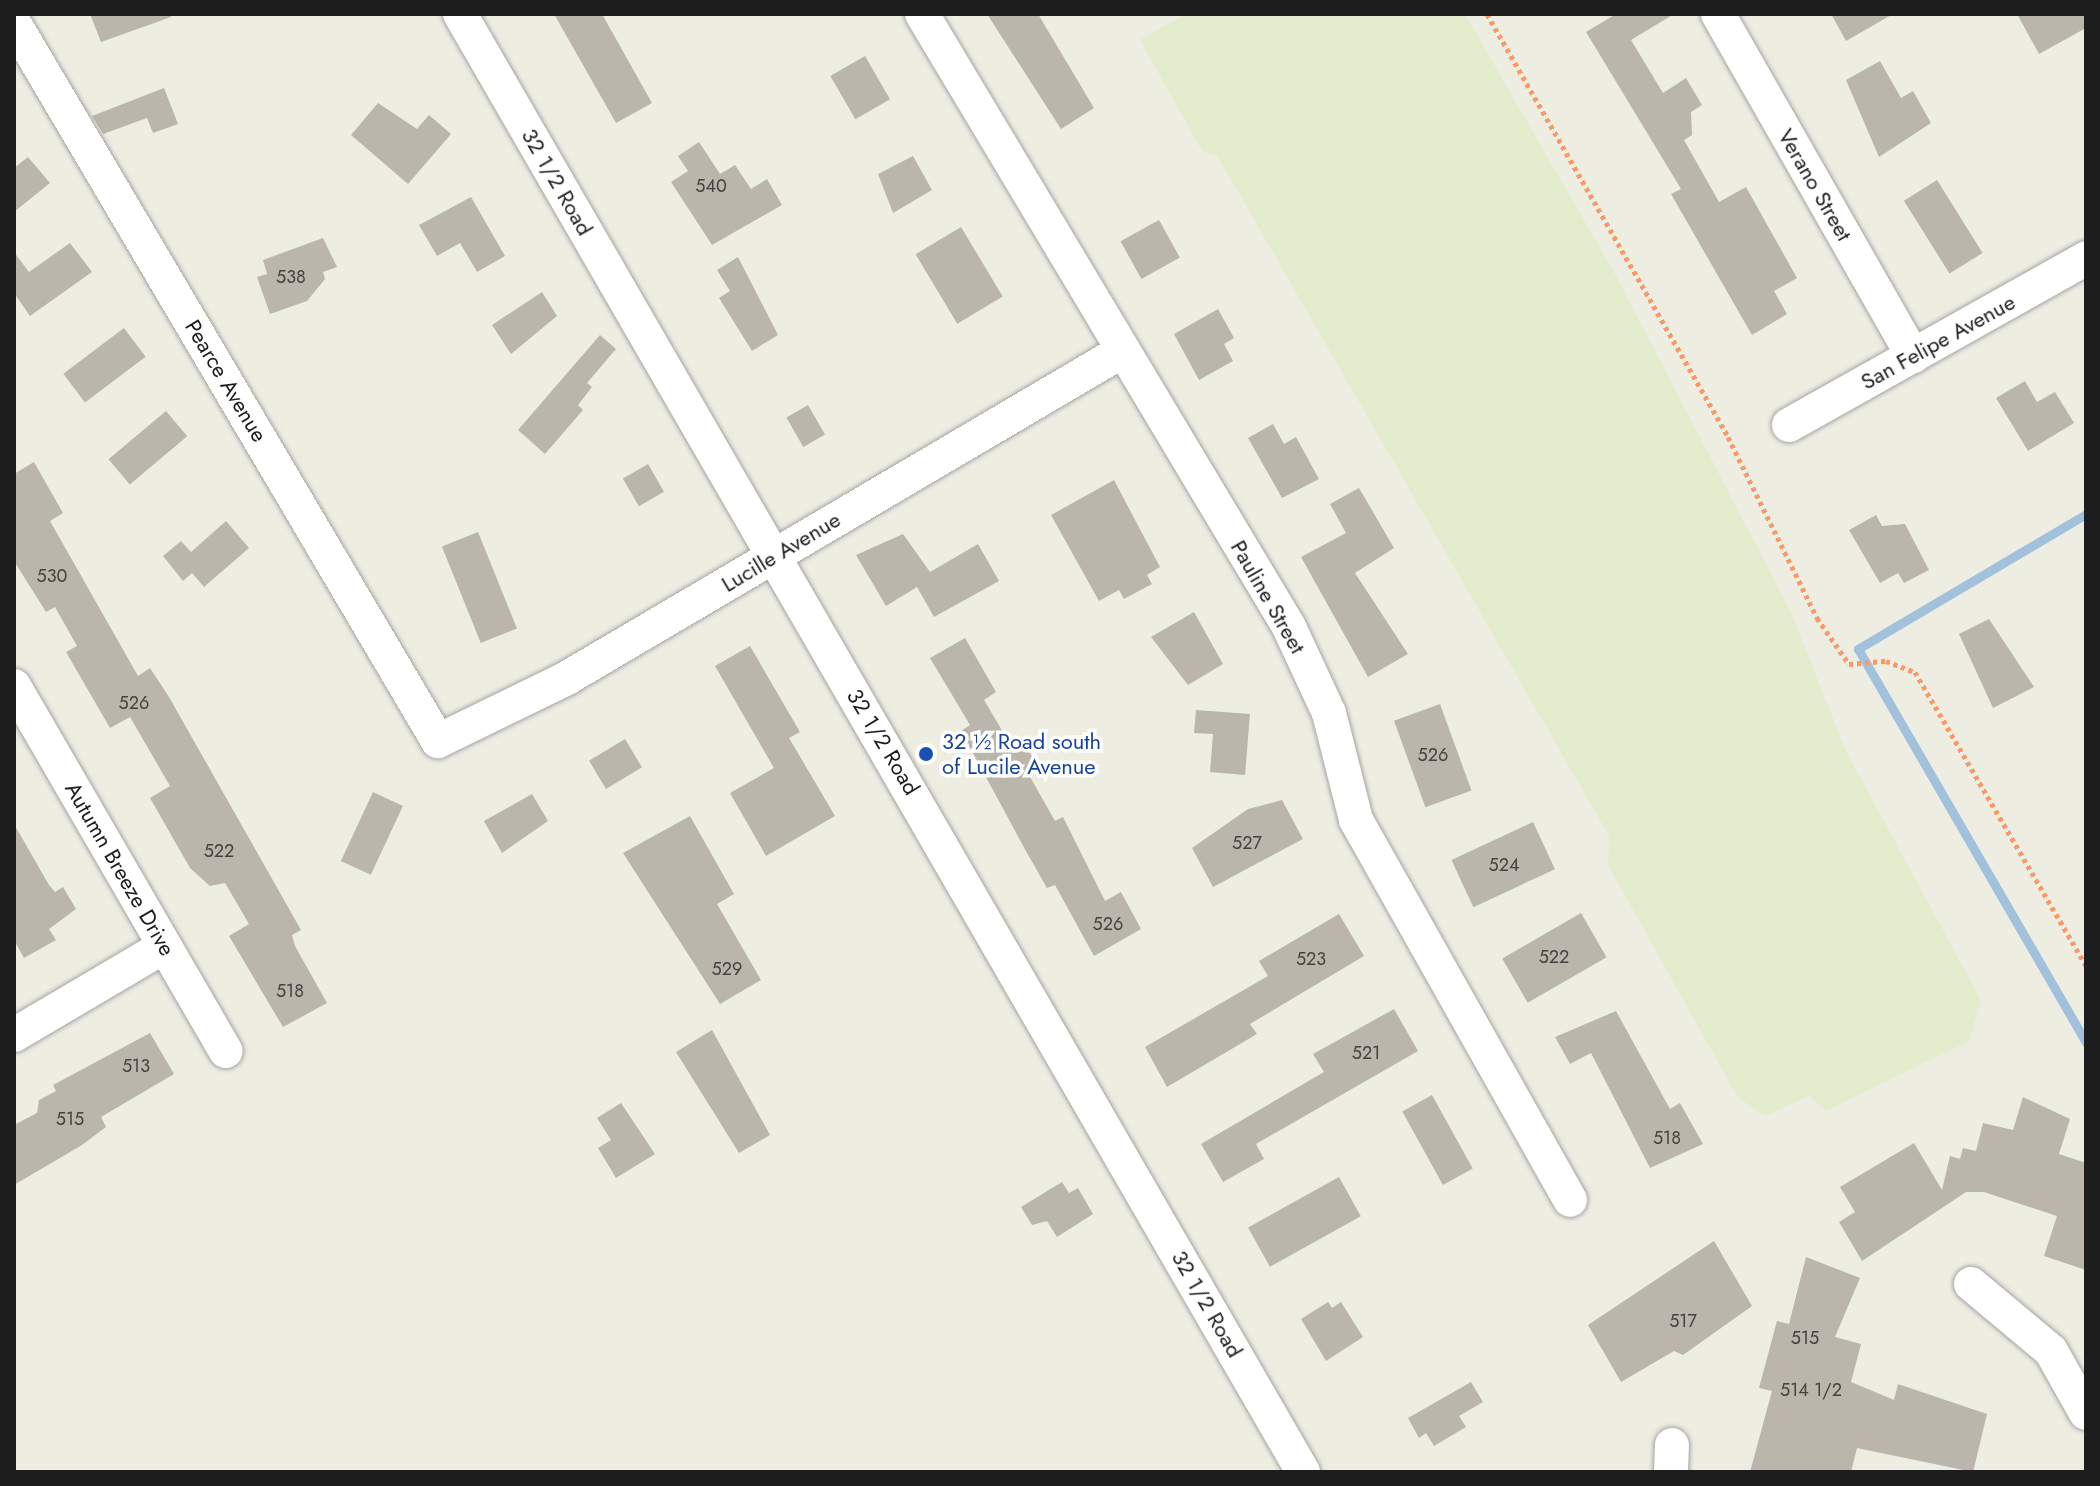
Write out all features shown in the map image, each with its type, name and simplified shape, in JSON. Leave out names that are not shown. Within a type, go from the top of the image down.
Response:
[{"type":"street","name":"32 1/2 Road","points":[[460,14],[1303,1472]]},
{"type":"street","name":"Pauline Street","points":[[922,14],[1119,353],[1289,627],[1329,713],[1356,820],[1570,1200]]},
{"type":"street","name":"Verano Street","points":[[1718,14],[1913,356]]},
{"type":"street","name":"Pearce Avenue","points":[[14,23],[438,741]]},
{"type":"street","name":"San Felipe Avenue","points":[[1789,425],[2086,258]]},
{"type":"street","name":"Lucille Avenue","points":[[438,741],[567,678],[1119,353]]},
{"type":"street","name":"Autumn Breeze Drive","points":[[14,686],[226,1051]]},
{"type":"street","points":[[14,1035],[165,946]]},
{"type":"street","points":[[1971,1284],[2051,1351],[2086,1413]]},
{"type":"path","points":[[1487,14],[1728,437],[1817,618],[1849,664],[1886,661],[1915,672],[2086,966]]},
{"type":"green space","points":[[1185,14],[1465,14],[1614,272],[1790,610],[1846,751],[1981,1000],[1970,1041],[1826,1111],[1809,1096],[1765,1116],[1738,1098],[1608,865],[1609,836],[1218,157],[1202,151],[1140,40]]},
{"type":"building","points":[[90,14],[170,14],[171,17],[101,42]]},
{"type":"building","points":[[554,14],[602,14],[652,103],[616,123]]},
{"type":"building","points":[[987,14],[1038,14],[1094,108],[1061,129]]},
{"type":"building","points":[[1616,14],[1674,14],[1631,40],[1663,93],[1686,78],[1702,105],[1691,112],[1692,135],[1684,140],[1719,202],[1746,187],[1797,278],[1774,291],[1787,314],[1752,335],[1671,194],[1681,189],[1586,32]]},
{"type":"building","points":[[1831,14],[1893,14],[1846,41]]},
{"type":"building","points":[[2017,14],[2086,14],[2086,28],[2039,54]]},
{"type":"building","points":[[865,56],[890,99],[855,119],[830,76]]},
{"type":"building","points":[[1880,61],[1901,98],[1913,91],[1931,123],[1879,157],[1846,80]]},
{"type":"building","points":[[164,88],[178,124],[153,133],[147,118],[103,134],[92,116]]},
{"type":"building","points":[[378,103],[417,129],[429,115],[451,134],[408,184],[351,135]]},
{"type":"building","points":[[699,142],[720,174],[735,165],[751,189],[767,179],[782,205],[712,245],[671,182],[688,171],[678,156]]},
{"type":"building","points":[[913,156],[932,190],[893,213],[878,174]]},
{"type":"building","points":[[28,157],[50,183],[14,212],[14,168]]},
{"type":"building","points":[[1937,180],[1983,253],[1949,274],[1904,201]]},
{"type":"building","points":[[471,197],[505,256],[477,272],[460,243],[437,256],[419,225]]},
{"type":"building","points":[[1159,220],[1180,258],[1141,279],[1121,241]]},
{"type":"building","points":[[961,227],[1003,296],[957,324],[916,254]]},
{"type":"building","points":[[323,238],[337,267],[323,272],[325,279],[307,301],[270,314],[257,277],[267,274],[263,260]]},
{"type":"building","points":[[70,243],[92,272],[30,316],[14,293],[14,252],[29,272]]},
{"type":"building","points":[[738,257],[778,335],[752,351],[719,298],[730,291],[717,270]]},
{"type":"building","points":[[542,292],[557,316],[511,354],[492,325]]},
{"type":"building","points":[[1218,309],[1234,338],[1224,344],[1233,361],[1199,380],[1174,334]]},
{"type":"building","points":[[124,328],[146,357],[85,402],[63,374]]},
{"type":"building","points":[[600,335],[616,349],[587,383],[592,387],[578,405],[583,410],[545,454],[518,430]]},
{"type":"building","points":[[2025,381],[2037,402],[2055,392],[2074,423],[2028,451],[1996,398]]},
{"type":"building","points":[[808,405],[825,434],[803,447],[786,417]]},
{"type":"building","points":[[166,411],[187,436],[130,484],[109,459]]},
{"type":"building","points":[[1273,424],[1284,444],[1296,437],[1319,479],[1282,498],[1248,438]]},
{"type":"building","points":[[34,462],[63,513],[50,521],[138,676],[150,668],[169,697],[301,930],[292,935],[295,946],[327,1003],[283,1027],[229,936],[249,924],[225,883],[210,886],[190,868],[150,798],[170,786],[130,717],[110,728],[66,652],[77,646],[55,607],[46,612],[14,561],[14,474]]},
{"type":"building","points":[[648,464],[664,492],[639,506],[623,478]]},
{"type":"building","points":[[1114,480],[1160,567],[1147,575],[1152,584],[1124,599],[1119,590],[1099,601],[1051,515]]},
{"type":"building","points":[[1359,488],[1394,548],[1355,573],[1408,654],[1368,677],[1301,557],[1346,533],[1330,504]]},
{"type":"building","points":[[1876,515],[1882,526],[1905,524],[1929,570],[1904,583],[1898,573],[1880,583],[1849,530]]},
{"type":"building","points":[[226,521],[249,548],[204,587],[192,573],[183,581],[163,556],[181,541],[191,552]]},
{"type":"building","points":[[478,532],[517,628],[481,643],[442,547]]},
{"type":"building","points":[[903,534],[930,572],[978,544],[999,581],[934,617],[917,587],[886,606],[856,555]]},
{"type":"building","points":[[1194,612],[1223,664],[1188,685],[1151,637]]},
{"type":"building","points":[[1989,619],[2034,687],[1993,708],[1959,634]]},
{"type":"building","points":[[965,638],[996,692],[984,700],[1013,749],[1024,742],[1039,769],[1029,775],[1055,821],[1063,817],[1105,901],[1121,892],[1141,929],[1094,956],[1055,885],[1047,888],[1027,853],[961,731],[970,725],[930,658]]},
{"type":"building","points":[[750,646],[800,732],[789,738],[835,816],[766,856],[730,793],[774,768],[715,666]]},
{"type":"building","points":[[1440,704],[1471,790],[1425,807],[1394,721]]},
{"type":"building","points":[[1196,710],[1250,714],[1245,775],[1210,772],[1213,734],[1194,733]]},
{"type":"building","points":[[625,739],[642,767],[606,789],[589,761]]},
{"type":"building","points":[[373,792],[403,806],[371,875],[341,861]]},
{"type":"building","points":[[532,794],[548,821],[502,853],[484,821]]},
{"type":"building","points":[[1282,800],[1303,839],[1213,887],[1192,848],[1248,809]]},
{"type":"building","points":[[690,816],[734,894],[717,904],[761,980],[720,1004],[623,853]]},
{"type":"building","points":[[1533,822],[1555,869],[1473,907],[1451,860]]},
{"type":"building","points":[[14,824],[49,885],[55,892],[63,887],[76,909],[49,929],[56,940],[24,958],[14,940]]},
{"type":"building","points":[[1581,913],[1606,957],[1528,1003],[1502,959]]},
{"type":"building","points":[[1339,914],[1364,956],[1250,1024],[1257,1034],[1167,1087],[1145,1047],[1268,976],[1259,961]]},
{"type":"building","points":[[1394,1009],[1418,1051],[1256,1144],[1264,1159],[1223,1182],[1201,1144],[1324,1072],[1313,1054]]},
{"type":"building","points":[[1616,1011],[1670,1109],[1680,1103],[1703,1144],[1650,1168],[1591,1053],[1570,1064],[1555,1037]]},
{"type":"building","points":[[712,1030],[770,1135],[739,1153],[676,1052]]},
{"type":"building","points":[[150,1033],[174,1074],[101,1117],[106,1127],[82,1145],[14,1185],[14,1125],[37,1113],[39,1100],[56,1091],[53,1085]]},
{"type":"building","points":[[1432,1095],[1473,1168],[1443,1185],[1402,1111]]},
{"type":"building","points":[[2023,1097],[2070,1119],[2059,1154],[2086,1163],[2086,1270],[2044,1256],[2057,1216],[1984,1192],[1966,1192],[1862,1261],[1839,1222],[1855,1212],[1840,1187],[1914,1143],[1942,1190],[1950,1156],[1960,1159],[1963,1148],[1976,1151],[1983,1123],[2013,1130]]},
{"type":"building","points":[[621,1103],[655,1154],[616,1178],[598,1148],[611,1140],[597,1118]]},
{"type":"building","points":[[1339,1177],[1361,1216],[1270,1267],[1248,1227]]},
{"type":"building","points":[[1062,1182],[1069,1193],[1078,1188],[1093,1214],[1057,1237],[1047,1221],[1032,1225],[1021,1207]]},
{"type":"building","points":[[1714,1241],[1752,1306],[1683,1355],[1674,1351],[1621,1382],[1588,1325]]},
{"type":"building","points":[[1806,1257],[1860,1278],[1835,1337],[1861,1344],[1851,1382],[1894,1400],[1898,1384],[1987,1414],[1973,1472],[1857,1448],[1851,1472],[1750,1472],[1772,1391],[1759,1388],[1777,1321],[1789,1324]]},
{"type":"building","points":[[1328,1302],[1332,1308],[1341,1302],[1363,1337],[1326,1361],[1301,1319]]},
{"type":"building","points":[[1471,1382],[1483,1402],[1459,1416],[1466,1427],[1434,1446],[1426,1433],[1419,1438],[1408,1418]]},
{"type":"waterway","points":[[2086,514],[1858,649],[2086,1043]]},
{"type":"place","name":"32 ½ Road south of Lucile Avenue","points":[[926,754]]}]
